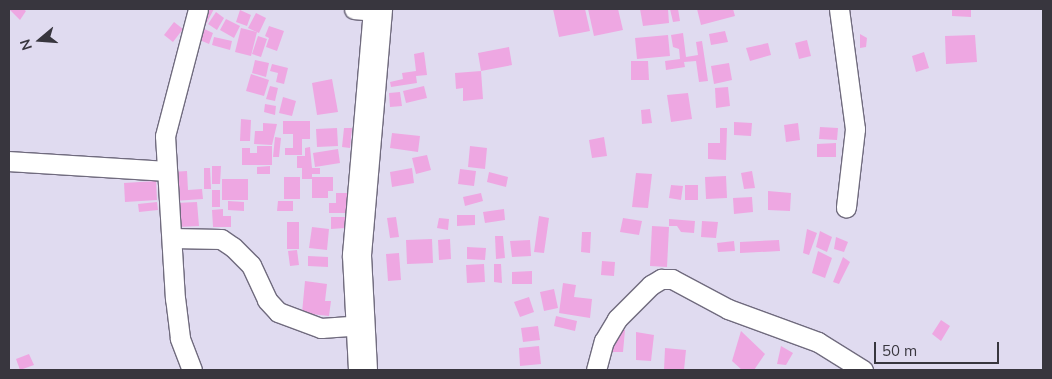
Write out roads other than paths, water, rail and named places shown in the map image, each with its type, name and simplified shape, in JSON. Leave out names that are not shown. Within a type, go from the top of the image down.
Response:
[{"type":"main road","points":[[363,370],[357,255],[370,9]]},
{"type":"street","points":[[192,370],[180,338],[166,171],[165,136],[198,9]]},
{"type":"street","points":[[839,9],[855,130],[846,206]]},
{"type":"street","points":[[9,161],[166,171]]},
{"type":"street","points":[[172,238],[221,239],[233,247],[251,265],[267,300],[278,312],[321,328],[360,325]]},
{"type":"street","points":[[596,370],[604,341],[618,318],[640,293],[661,279],[672,279],[728,309],[818,342],[863,370]]}]
